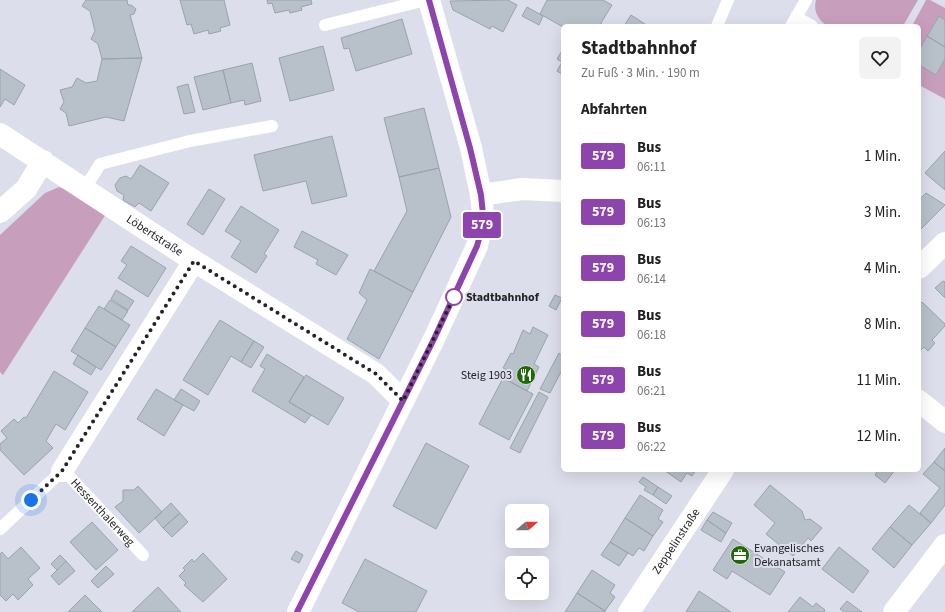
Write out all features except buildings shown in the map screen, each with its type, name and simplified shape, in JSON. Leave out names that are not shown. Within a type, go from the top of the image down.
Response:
[{"type":"street","points":[[298,612],[434,339],[477,246],[483,214],[481,195],[462,114],[428,0]]},
{"type":"street","name":"Löbertstraße","points":[[0,134],[194,261],[376,374],[403,401]]},
{"type":"street","points":[[0,212],[26,189],[43,161]]},
{"type":"street","points":[[481,195],[522,189],[561,191]]},
{"type":"street","points":[[921,266],[945,243]]},
{"type":"street","name":"Hessenthalerweg","points":[[62,471],[194,261]]},
{"type":"street","points":[[921,403],[945,422]]},
{"type":"street","name":"Zeppelinstraße","points":[[629,612],[722,472]]},
{"type":"street","points":[[894,612],[945,546]]},
{"type":"lane","points":[[325,25],[428,0]]},
{"type":"lane","points":[[718,24],[728,0]]},
{"type":"lane","points":[[794,22],[806,0]]},
{"type":"lane","points":[[84,190],[100,164],[190,141],[272,126]]},
{"type":"lane","name":"Hessenthalerweg","points":[[0,529],[62,471],[69,476],[142,555]]},
{"type":"shaded area","points":[[816,0],[918,0],[904,24],[825,24],[817,14],[815,4]]},
{"type":"shaded area","points":[[926,0],[930,0],[945,8],[945,99],[921,86],[921,24],[913,24]]},
{"type":"shaded area","points":[[59,187],[70,191],[106,214],[3,375],[0,372],[0,235],[45,193]]},
{"type":"bus line","name":"579","points":[[297,612],[434,339],[477,246],[482,228],[483,214],[481,195],[462,114],[429,0]]},
{"type":"place","name":"Stadtbahnhof","points":[[454,297]]},
{"type":"place","name":"Steig 1903","points":[[526,375]]},
{"type":"place","name":"Evangelisches Dekanatsamt","points":[[740,555]]},
{"type":"route","points":[[31,500],[62,471],[194,261],[376,374],[403,401],[454,297]]}]
